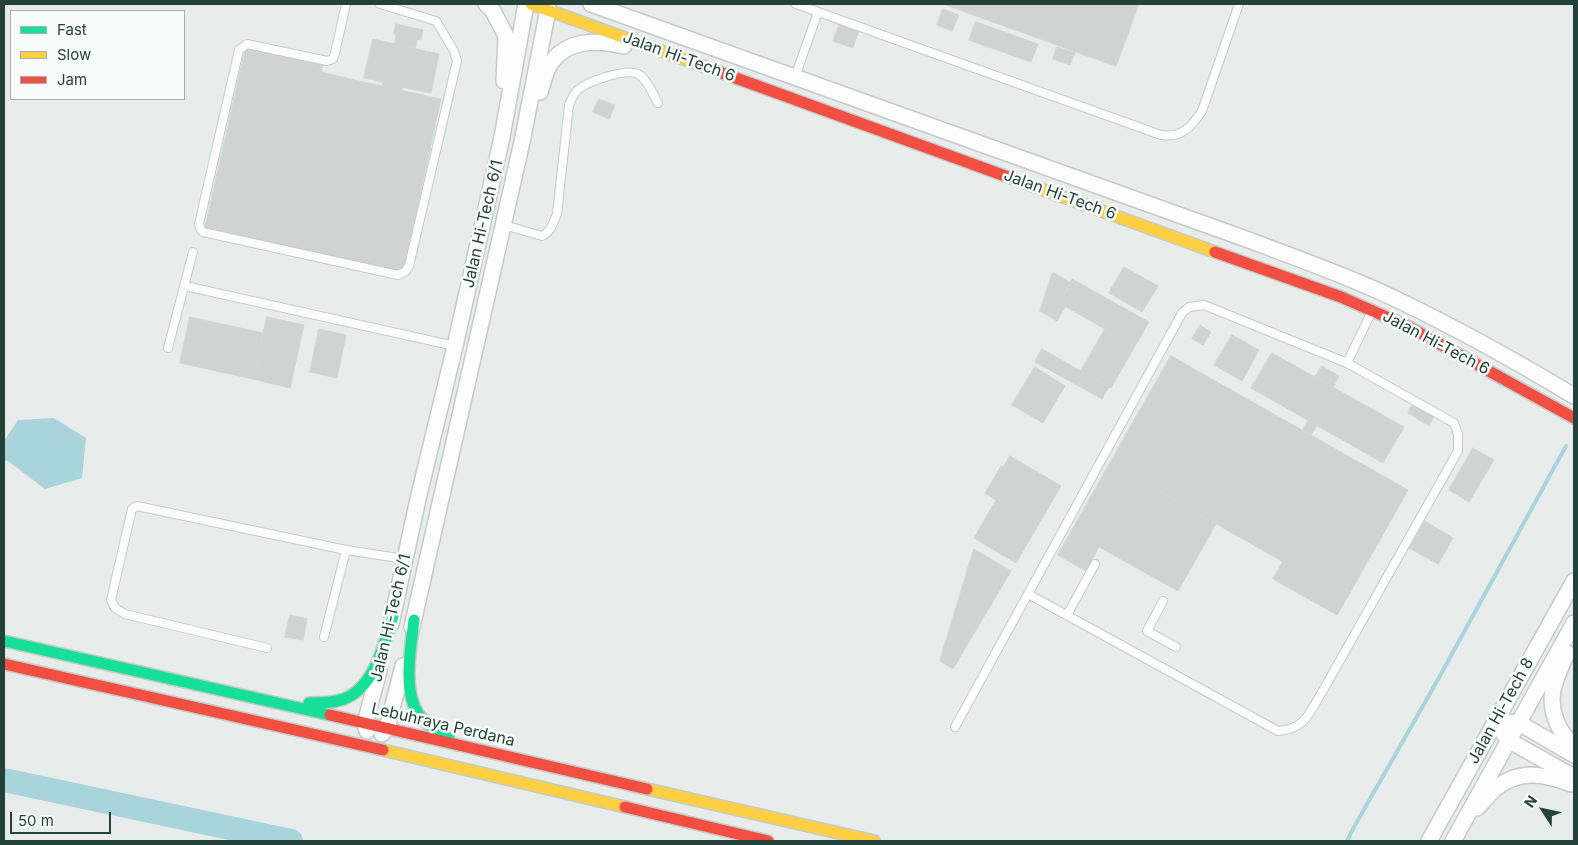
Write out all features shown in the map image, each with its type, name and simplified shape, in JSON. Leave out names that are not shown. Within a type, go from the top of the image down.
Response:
[{"type":"main road","name":"Jalan Hi-Tech 6","points":[[531,4],[548,7],[684,60],[1341,296],[1409,327],[1574,418]]},
{"type":"main road","points":[[250,697],[326,704],[343,700],[362,688],[373,672],[393,616]]},
{"type":"main road","points":[[414,620],[409,685],[412,701],[418,714],[431,727],[459,746]]},
{"type":"main road","name":"Lebuhraya Perdana","points":[[4,641],[874,841]]},
{"type":"main road","points":[[4,664],[371,747],[768,841]]},
{"type":"street","points":[[486,4],[493,11],[506,36],[502,137]]},
{"type":"street","name":"Jalan Hi-Tech 6/1","points":[[371,747],[366,723],[393,616],[502,137],[526,4]]},
{"type":"street","name":"Jalan Hi-Tech 6","points":[[591,4],[1246,239],[1353,280],[1404,303],[1537,374],[1574,396]]},
{"type":"street","name":"Jalan Hi-Tech 6/1","points":[[371,747],[388,728],[414,620],[504,225],[548,7]]},
{"type":"street","points":[[522,142],[549,66],[558,55],[571,46],[587,42],[606,42],[684,60]]},
{"type":"street","points":[[1537,374],[1574,390]]},
{"type":"street","points":[[1525,390],[1574,430]]},
{"type":"street","name":"Jalan Hi-Tech 8","points":[[1429,841],[1574,581]]},
{"type":"street","name":"Jalan Hi-Tech 8","points":[[1452,841],[1574,623]]},
{"type":"street","points":[[1574,633],[1554,687],[1552,699],[1554,714],[1559,727],[1574,745]]},
{"type":"street","points":[[1495,722],[1519,723],[1574,755]]},
{"type":"street","points":[[1495,722],[1508,740],[1574,777]]},
{"type":"street","points":[[1463,822],[1496,788],[1526,774],[1550,776],[1574,786]]},
{"type":"lane","points":[[346,4],[335,54],[333,59],[327,62],[247,44],[239,50],[199,224],[204,232],[398,274],[405,272],[409,266],[457,61],[454,51],[436,21],[380,4]]},
{"type":"lane","points":[[796,4],[1161,135],[1169,136],[1182,132],[1192,126],[1202,111],[1239,4]]},
{"type":"lane","points":[[795,78],[818,12]]},
{"type":"lane","points":[[504,225],[542,236],[548,234],[552,227],[557,214],[569,105],[581,87],[587,83],[627,72],[637,74],[644,79],[658,103]]},
{"type":"lane","points":[[168,348],[193,252]]},
{"type":"lane","points":[[185,286],[455,346]]},
{"type":"lane","points":[[955,727],[1182,313],[1189,306],[1204,305],[1348,363],[1454,423],[1458,434],[1458,451],[1321,694],[1302,724],[1290,730],[1278,731],[1028,594]]},
{"type":"lane","points":[[1348,363],[1373,310]]},
{"type":"lane","points":[[267,648],[125,614],[115,608],[111,600],[132,509],[137,506],[346,550],[405,559]]},
{"type":"lane","points":[[324,637],[346,550]]},
{"type":"lane","points":[[1066,615],[1095,564]]},
{"type":"lane","points":[[1163,601],[1147,631],[1176,647]]},
{"type":"water","points":[[54,418],[86,438],[82,478],[45,489],[8,461],[4,461],[4,441],[18,420]]},
{"type":"building","points":[[943,4],[1139,4],[1116,66]]},
{"type":"building","points":[[943,9],[959,15],[952,31],[937,25]]},
{"type":"building","points":[[976,22],[1038,44],[1031,62],[969,40]]},
{"type":"building","points":[[840,23],[859,30],[853,48],[833,41]]},
{"type":"building","points":[[396,24],[423,30],[421,40],[417,39],[418,37],[397,32],[397,35],[394,34]]},
{"type":"building","points":[[397,32],[418,37],[415,49],[395,44]]},
{"type":"building","points":[[373,39],[439,54],[431,93],[402,87],[402,90],[382,86],[383,82],[364,78]]},
{"type":"building","points":[[246,47],[323,64],[321,72],[350,79],[311,252],[205,228]]},
{"type":"building","points":[[1057,47],[1075,53],[1070,65],[1053,59]]},
{"type":"building","points":[[350,79],[441,99],[403,272],[311,252]]},
{"type":"building","points":[[599,99],[615,105],[609,119],[593,112]]},
{"type":"building","points":[[1124,267],[1158,286],[1142,312],[1109,293]]},
{"type":"building","points":[[1053,272],[1071,283],[1059,303],[1065,307],[1057,321],[1040,311]]},
{"type":"building","points":[[1072,279],[1149,322],[1135,346],[1059,303]]},
{"type":"building","points":[[190,317],[263,333],[253,379],[180,363]]},
{"type":"building","points":[[267,317],[304,325],[290,388],[253,379]]},
{"type":"building","points":[[1200,325],[1211,332],[1203,345],[1192,339]]},
{"type":"building","points":[[319,329],[346,335],[337,378],[310,372]]},
{"type":"building","points":[[1105,329],[1135,346],[1111,388],[1081,371]]},
{"type":"building","points":[[1232,335],[1259,350],[1242,381],[1214,365]]},
{"type":"building","points":[[1042,349],[1109,387],[1102,399],[1035,362]]},
{"type":"building","points":[[1272,353],[1404,427],[1383,463],[1251,388]]},
{"type":"building","points":[[1171,356],[1309,434],[1248,542],[1110,463]]},
{"type":"building","points":[[1322,366],[1339,376],[1333,387],[1315,377]]},
{"type":"building","points":[[1035,367],[1065,386],[1043,423],[1012,405]]},
{"type":"building","points":[[1413,404],[1434,417],[1429,426],[1408,413]]},
{"type":"building","points":[[1308,421],[1317,425],[1311,435],[1303,430]]},
{"type":"building","points":[[1309,434],[1408,490],[1347,598],[1248,542]]},
{"type":"building","points":[[1473,448],[1494,460],[1469,502],[1449,490]]},
{"type":"building","points":[[1010,456],[1061,486],[1016,563],[974,538],[996,500],[985,493],[1001,466],[1003,467]]},
{"type":"building","points":[[1110,463],[1216,524],[1178,591],[1099,547],[1086,571],[1058,555]]},
{"type":"building","points":[[1425,521],[1453,538],[1438,564],[1409,548]]},
{"type":"building","points":[[974,549],[1011,571],[953,669],[940,661]]},
{"type":"building","points":[[1283,562],[1347,598],[1337,615],[1273,579]]},
{"type":"building","points":[[290,615],[307,619],[303,640],[285,637]]},
{"type":"waterway","points":[[1347,841],[1566,446]]},
{"type":"waterway","points":[[4,780],[291,841]]},
{"type":"traffic: fast","points":[[309,703],[331,702],[344,699],[355,693],[363,685],[377,664],[393,616]]},
{"type":"traffic: fast","points":[[414,620],[409,669],[409,682],[414,705],[425,722],[449,739]]},
{"type":"traffic: fast","points":[[4,641],[330,715]]},
{"type":"traffic: slow","points":[[531,4],[711,69]]},
{"type":"traffic: slow","points":[[1008,177],[1215,252]]},
{"type":"traffic: slow","points":[[383,750],[625,807]]},
{"type":"traffic: slow","points":[[647,789],[874,841]]},
{"type":"traffic: jam","points":[[711,69],[1008,177]]},
{"type":"traffic: jam","points":[[1215,252],[1341,297],[1409,327],[1574,418]]},
{"type":"traffic: jam","points":[[4,664],[383,750]]},
{"type":"traffic: jam","points":[[330,715],[647,789]]},
{"type":"traffic: jam","points":[[625,807],[768,841]]}]
